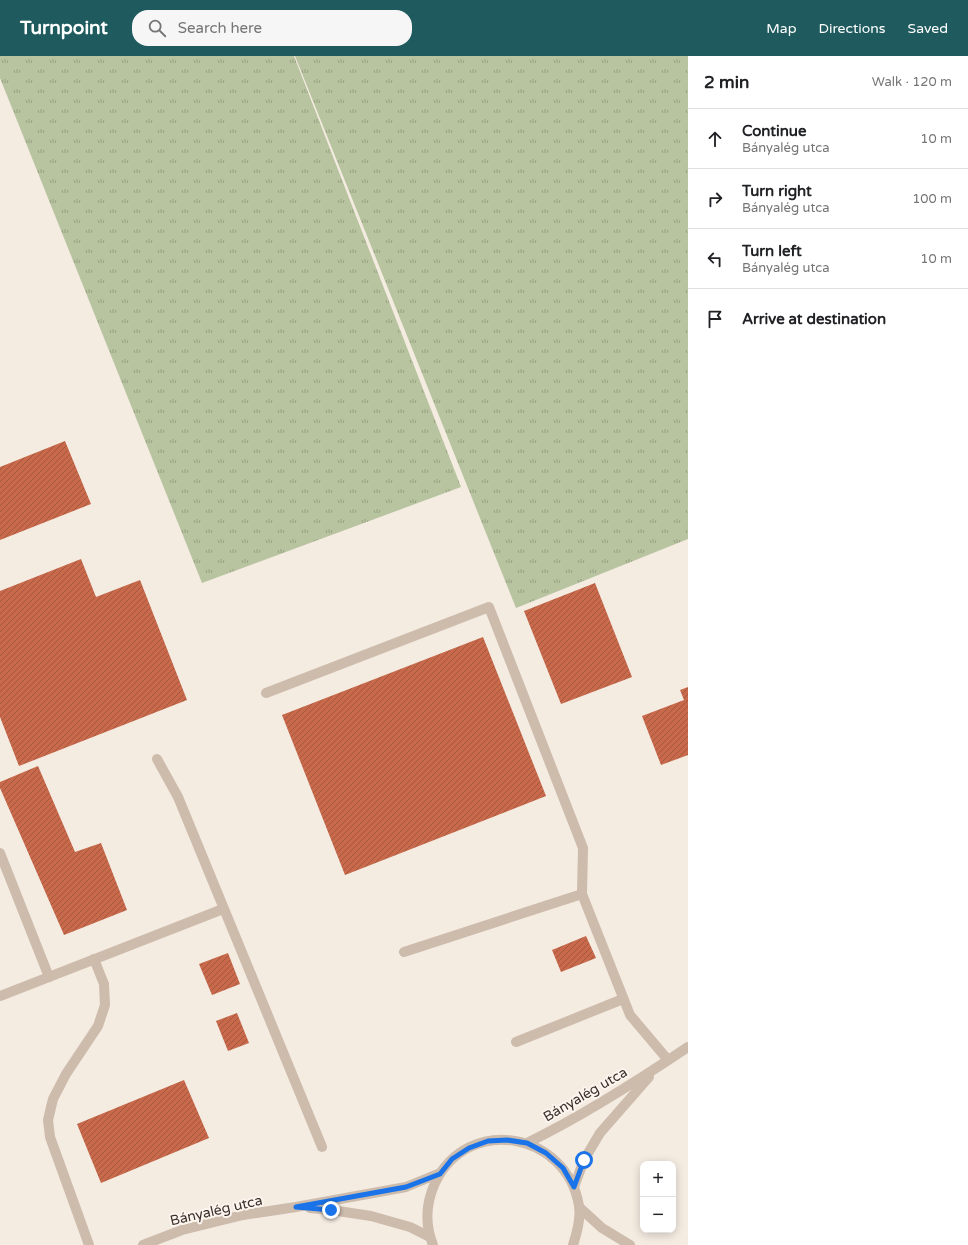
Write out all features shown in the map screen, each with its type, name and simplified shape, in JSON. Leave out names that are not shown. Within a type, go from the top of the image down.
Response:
[{"type":"street","points":[[266,693],[489,607],[583,848],[582,894],[623,999],[630,1015],[668,1060]]},
{"type":"street","points":[[157,759],[178,797],[322,1147]]},
{"type":"street","points":[[0,853],[48,977]]},
{"type":"street","points":[[404,952],[582,894]]},
{"type":"street","points":[[0,996],[223,909]]},
{"type":"street","points":[[89,1245],[50,1137],[48,1120],[53,1100],[66,1074],[98,1026],[105,1005],[104,984],[94,959]]},
{"type":"street","points":[[516,1042],[623,999]]},
{"type":"street","name":"Bányalég utca","points":[[527,1143],[599,1104],[688,1047]]},
{"type":"street","name":"Bányalég utca","points":[[574,1187],[584,1160],[600,1133],[657,1068]]},
{"type":"street","name":"Bányalég utca","points":[[431,1241],[427,1215],[430,1193],[440,1174],[452,1159],[469,1148],[488,1141],[507,1140],[527,1143],[546,1153],[563,1168],[574,1187],[579,1207],[578,1229],[573,1245]]},
{"type":"street","name":"Bányalég utca","points":[[143,1245],[189,1228],[243,1215],[406,1187],[440,1174]]},
{"type":"street","name":"Bányalég utca","points":[[296,1207],[371,1216],[410,1226],[431,1241]]},
{"type":"street","points":[[579,1207],[602,1228],[630,1245]]},
{"type":"green space","points":[[0,56],[294,56],[461,487],[202,583],[0,78]]},
{"type":"green space","points":[[295,56],[688,56],[688,539],[516,608]]},
{"type":"building","points":[[65,441],[91,504],[0,540],[0,467]]},
{"type":"building","points":[[81,559],[96,597],[140,580],[187,700],[19,766],[0,717],[0,591]]},
{"type":"building","points":[[595,583],[632,677],[561,704],[524,611]]},
{"type":"building","points":[[483,637],[546,796],[345,875],[282,715]]},
{"type":"building","points":[[688,687],[688,755],[661,765],[642,716],[684,700],[680,690]]},
{"type":"building","points":[[38,766],[75,852],[101,843],[127,910],[64,935],[0,788],[0,782]]},
{"type":"building","points":[[586,936],[596,958],[561,972],[552,950]]},
{"type":"building","points":[[228,953],[240,984],[212,995],[199,964]]},
{"type":"building","points":[[237,1013],[249,1043],[228,1051],[216,1021]]},
{"type":"building","points":[[184,1080],[209,1138],[101,1183],[77,1124]]},
{"type":"route","points":[[331,1210],[296,1207],[406,1187],[440,1174],[452,1159],[469,1148],[488,1141],[507,1140],[527,1143],[546,1153],[563,1168],[574,1187],[584,1160]]}]
